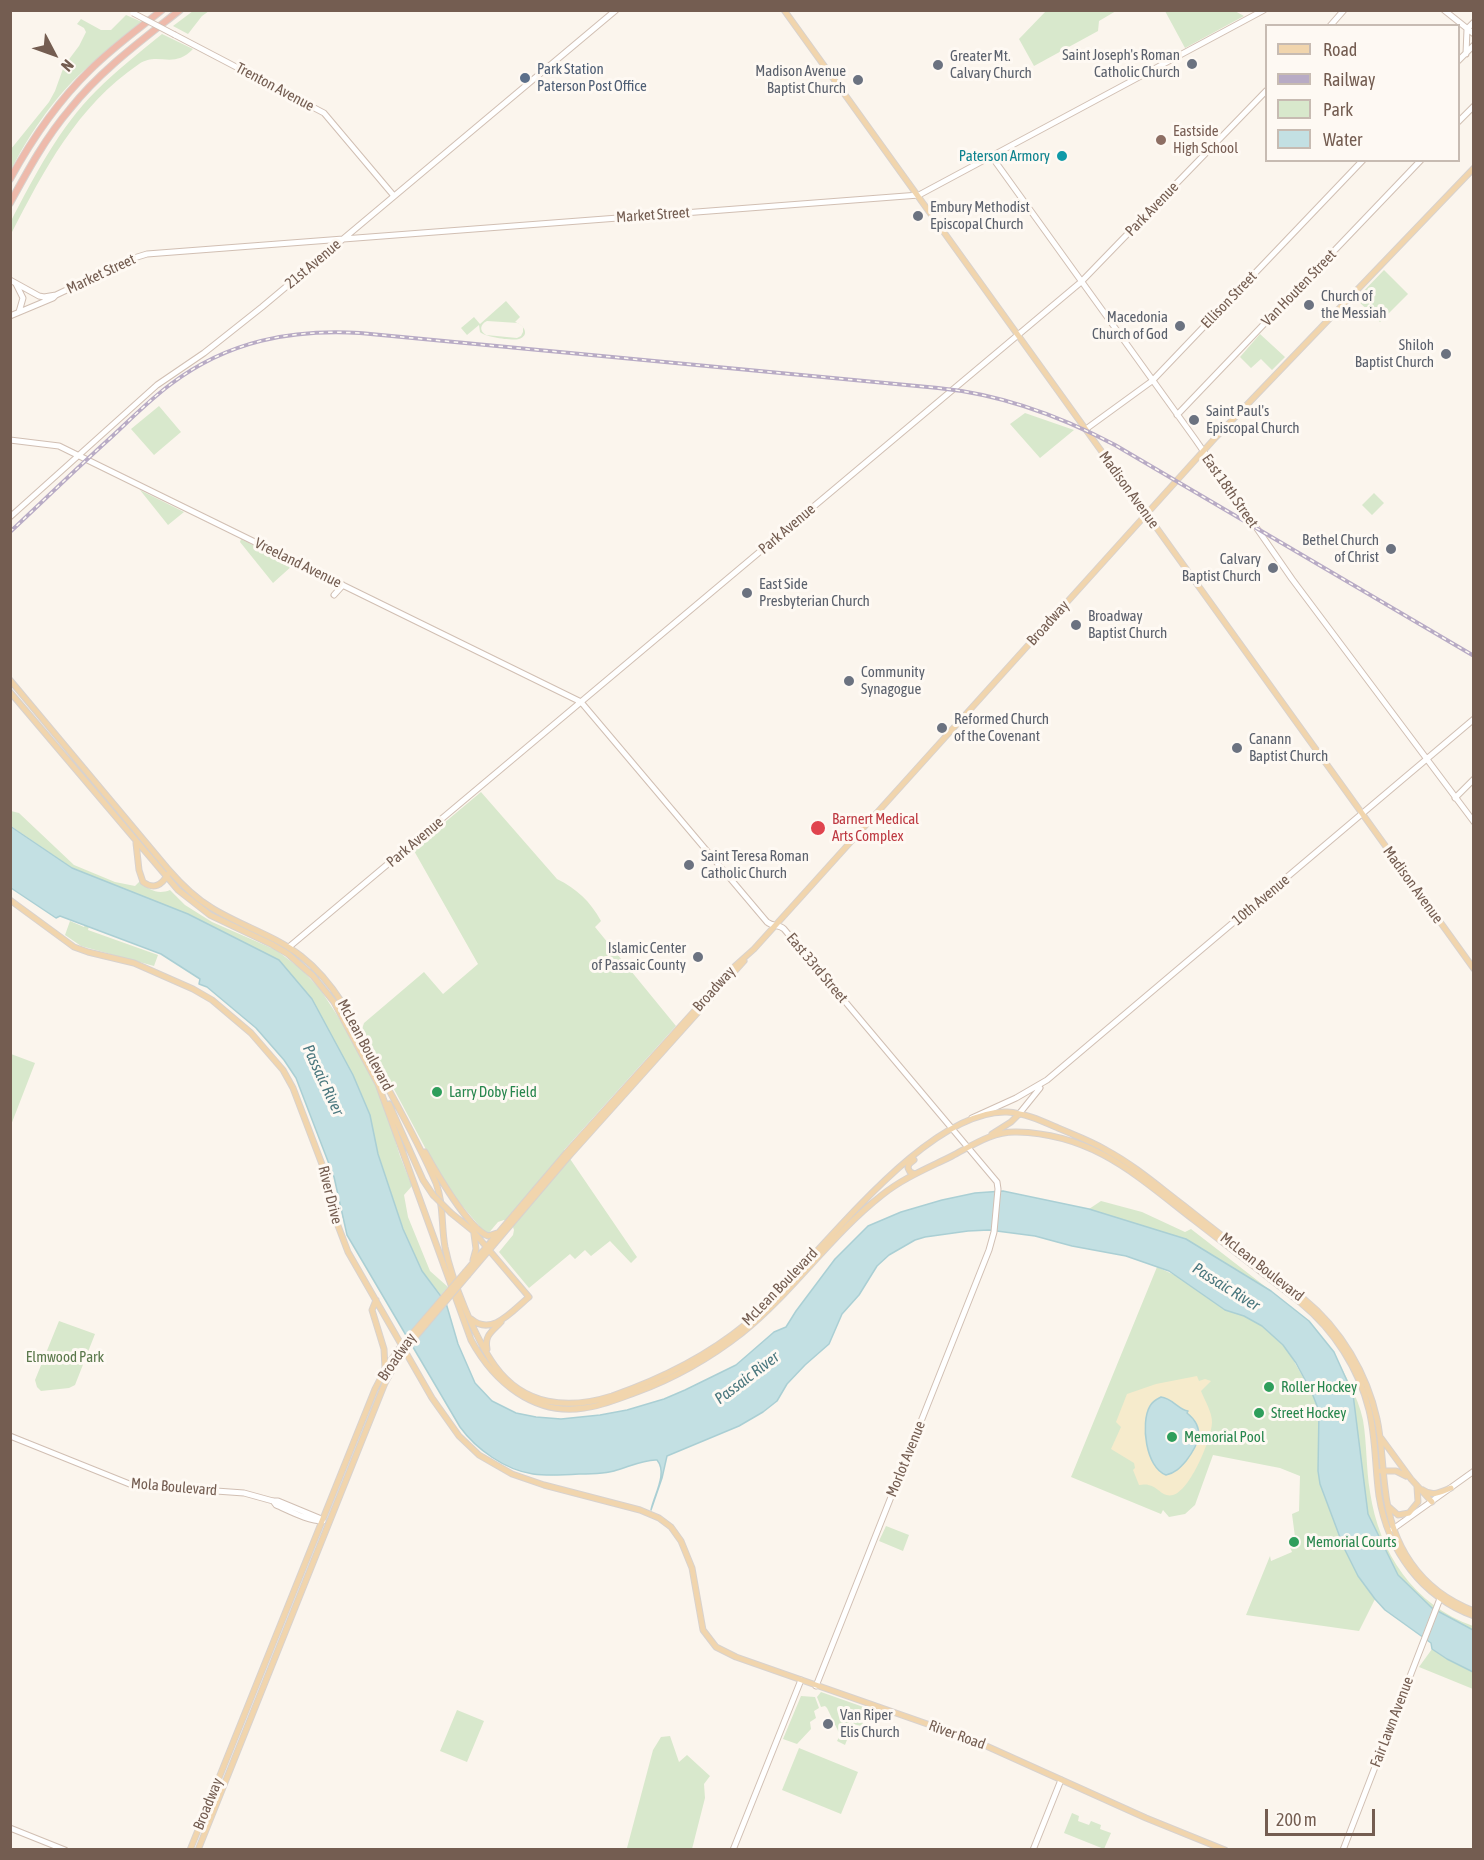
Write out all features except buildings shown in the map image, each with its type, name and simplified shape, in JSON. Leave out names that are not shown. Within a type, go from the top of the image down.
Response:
[{"type":"highway","points":[[10,179],[40,130],[72,88],[110,51],[162,10]]},
{"type":"highway","points":[[10,202],[46,140],[78,99],[121,57],[180,10]]},
{"type":"main road","name":"21st Avenue","points":[[10,517],[157,385],[228,334],[616,10]]},
{"type":"main road","name":"Madison Avenue","points":[[784,10],[1473,969]]},
{"type":"main road","name":"Market Street","points":[[10,316],[37,306],[134,258],[147,254],[917,195],[1264,10]]},
{"type":"main road","points":[[1332,24],[1344,10]]},
{"type":"main road","points":[[1444,10],[1473,34]]},
{"type":"main road","name":"Trenton Avenue","points":[[131,12],[324,113],[394,196]]},
{"type":"main road","points":[[1466,54],[1467,29],[1473,22]]},
{"type":"main road","points":[[1460,59],[1473,45]]},
{"type":"main road","name":"Park Avenue","points":[[289,947],[1081,282],[1265,93]]},
{"type":"main road","points":[[1460,120],[1473,106]]},
{"type":"main road","name":"East 18th Street","points":[[992,157],[1292,579],[1473,822]]},
{"type":"main road","name":"Ellison Street","points":[[1086,429],[1152,381],[1361,162]]},
{"type":"main road","name":"Van Houten Street","points":[[1177,415],[1419,162]]},
{"type":"main road","name":"Broadway","points":[[190,1850],[384,1372],[601,1114],[1203,452],[1473,168]]},
{"type":"main road","points":[[12,282],[41,297],[56,295]]},
{"type":"main road","points":[[12,282],[23,298],[19,312]]},
{"type":"main road","points":[[26,289],[37,306]]},
{"type":"main road","name":"Vreeland Avenue","points":[[10,440],[55,445],[80,456],[581,702]]},
{"type":"main road","points":[[334,595],[343,585]]},
{"type":"main road","name":"McLean Boulevard","points":[[10,680],[168,869],[190,892],[212,908],[289,947],[320,974],[338,996],[408,1126],[438,1189],[446,1251],[470,1317],[490,1359],[507,1379],[523,1391],[546,1401],[566,1404],[585,1403],[640,1386],[669,1373],[712,1349],[749,1321],[892,1174],[953,1128],[994,1113],[1032,1117],[1092,1142],[1123,1160],[1317,1311],[1341,1339],[1357,1366],[1374,1407],[1380,1436],[1388,1506],[1402,1549],[1440,1599],[1473,1611]]},
{"type":"main road","name":"McLean Boulevard","points":[[10,692],[183,895],[204,911],[277,947],[308,971],[338,1007],[378,1084],[466,1328],[475,1346],[494,1373],[509,1388],[526,1399],[552,1407],[579,1409],[602,1404],[662,1382],[706,1359],[763,1316],[826,1247],[875,1200],[899,1183],[987,1137],[1014,1132],[1046,1135],[1085,1146],[1112,1159],[1308,1308],[1320,1320],[1337,1342],[1357,1377],[1370,1415],[1382,1509],[1395,1545],[1417,1579],[1450,1606],[1473,1616]]},
{"type":"main road","name":"East 33rd Street","points":[[581,702],[767,922],[784,928],[996,1180],[998,1189],[994,1232]]},
{"type":"main road","name":"10th Avenue","points":[[968,1121],[987,1110],[1011,1101],[1047,1080],[1473,719]]},
{"type":"main road","points":[[1455,798],[1473,779]]},
{"type":"main road","points":[[134,839],[143,882],[158,886],[166,877],[168,869]]},
{"type":"main road","name":"River Drive","points":[[10,900],[74,947],[134,963],[193,989],[212,1000],[251,1033],[283,1070],[293,1088],[328,1180],[341,1237],[348,1252],[438,1408],[463,1442],[491,1464],[519,1477],[629,1507]]},
{"type":"main road","name":"10th Avenue","points":[[1019,1114],[1047,1080]]},
{"type":"main road","points":[[378,1084],[404,1135],[423,1180],[433,1195],[489,1248],[529,1297],[490,1333],[486,1346],[490,1359]]},
{"type":"main road","points":[[987,1137],[1011,1122],[1019,1114],[1021,1104],[1016,1100],[1011,1101]]},
{"type":"main road","points":[[1028,1103],[1027,1111],[1032,1117]]},
{"type":"main road","points":[[408,1126],[420,1142],[453,1199],[480,1232],[492,1236],[509,1225]]},
{"type":"main road","points":[[917,1173],[910,1172],[909,1164],[953,1128]]},
{"type":"main road","points":[[467,1273],[476,1250],[476,1240],[472,1230]]},
{"type":"main road","name":"Morlot Avenue","points":[[816,1686],[986,1259],[994,1232]]},
{"type":"main road","points":[[467,1273],[484,1259],[493,1258],[502,1264]]},
{"type":"main road","points":[[376,1300],[372,1310],[384,1349],[384,1372]]},
{"type":"main road","points":[[470,1317],[476,1323],[485,1326],[504,1318]]},
{"type":"main road","points":[[384,1349],[387,1353],[392,1354],[400,1352]]},
{"type":"main road","name":"Broadway","points":[[198,1850],[385,1383],[400,1352]]},
{"type":"main road","name":"Mola Boulevard","points":[[10,1436],[132,1485],[244,1493],[273,1502],[278,1501],[300,1509],[322,1521],[330,1521]]},
{"type":"main road","points":[[1380,1436],[1411,1479],[1432,1502]]},
{"type":"main road","points":[[1377,1472],[1396,1471],[1411,1479]]},
{"type":"main road","points":[[1394,1529],[1473,1471]]},
{"type":"main road","points":[[1388,1506],[1398,1515],[1409,1513],[1418,1502],[1417,1485]]},
{"type":"main road","points":[[1417,1485],[1431,1494],[1451,1488]]},
{"type":"main road","name":"River Road","points":[[629,1507],[659,1518],[678,1536],[692,1568],[701,1624],[705,1635],[712,1643],[731,1655],[973,1740],[1147,1818],[1226,1850]]},
{"type":"main road","name":"Fair Lawn Avenue","points":[[1343,1850],[1440,1599]]},
{"type":"main road","points":[[734,1850],[801,1680]]},
{"type":"main road","points":[[1033,1850],[1061,1780]]},
{"type":"main road","points":[[10,1828],[65,1850]]},
{"type":"green space","points":[[1047,10],[1116,11],[1099,21],[1098,31],[1034,66],[1019,39]]},
{"type":"green space","points":[[193,11],[209,11],[188,34],[173,26]]},
{"type":"green space","points":[[1165,11],[1235,11],[1244,16],[1185,48]]},
{"type":"green space","points":[[126,15],[142,22],[68,86],[41,120],[11,170],[11,149],[49,102],[64,66],[86,32],[77,24],[81,19],[101,30],[111,30]]},
{"type":"green space","points":[[162,34],[193,49],[186,55],[172,60],[146,60],[97,99],[64,141],[36,186],[11,234],[11,221],[39,169],[70,120],[104,83]]},
{"type":"green space","points":[[1384,270],[1408,294],[1380,322],[1356,299]]},
{"type":"green space","points":[[506,301],[520,317],[515,322],[518,323],[485,322],[481,330],[486,335],[480,332],[479,325],[467,335],[461,328],[474,317],[480,324]]},
{"type":"green space","points":[[523,327],[525,335],[519,339],[487,335],[517,338],[521,336]]},
{"type":"green space","points":[[1260,334],[1285,357],[1272,370],[1261,359],[1251,368],[1240,357]]},
{"type":"green space","points":[[159,406],[181,432],[154,455],[131,429]]},
{"type":"green space","points":[[1025,413],[1074,430],[1040,458],[1010,424]]},
{"type":"green space","points":[[140,490],[184,512],[168,525]]},
{"type":"green space","points":[[1374,493],[1384,503],[1372,515],[1362,505]]},
{"type":"green space","points":[[241,539],[293,565],[273,583],[240,542]]},
{"type":"green space","points":[[481,792],[557,879],[577,891],[588,902],[601,921],[595,927],[676,1026],[564,1150],[637,1257],[631,1263],[610,1241],[591,1256],[585,1250],[575,1259],[570,1254],[529,1288],[499,1252],[513,1235],[512,1224],[504,1220],[498,1222],[487,1235],[458,1201],[438,1172],[362,1029],[364,1023],[424,972],[443,994],[478,964],[413,849]]},
{"type":"green space","points":[[11,811],[19,813],[74,865],[115,882],[135,886],[140,881],[154,891],[170,890],[185,905],[212,922],[276,950],[301,969],[320,989],[352,1038],[382,1098],[412,1186],[404,1195],[408,1217],[430,1271],[448,1287],[441,1295],[422,1271],[403,1229],[378,1154],[370,1115],[353,1075],[188,914],[72,868],[11,826]]},
{"type":"green space","points":[[70,921],[84,927],[89,926],[88,930],[158,955],[154,966],[81,946],[65,935]]},
{"type":"green space","points":[[10,1054],[35,1063],[11,1125]]},
{"type":"green space","points":[[1101,1201],[1142,1212],[1185,1232],[1191,1229],[1271,1291],[1186,1239],[1089,1209]]},
{"type":"green space","points":[[1157,1267],[1179,1277],[1225,1310],[1244,1316],[1262,1326],[1287,1349],[1312,1393],[1319,1411],[1318,1471],[1325,1498],[1358,1576],[1375,1599],[1359,1631],[1246,1615],[1270,1556],[1271,1561],[1292,1552],[1289,1545],[1291,1539],[1295,1537],[1292,1514],[1299,1511],[1300,1476],[1280,1468],[1213,1455],[1195,1505],[1185,1514],[1169,1517],[1163,1510],[1161,1514],[1071,1477]]},
{"type":"green space","name":"Elmwood Park","points":[[59,1321],[95,1334],[75,1385],[69,1388],[41,1391],[35,1380]]},
{"type":"green space","points":[[1334,1353],[1361,1411],[1375,1514],[1391,1556],[1403,1574],[1433,1605],[1473,1626],[1473,1630],[1432,1608],[1398,1575],[1368,1514],[1353,1395]]},
{"type":"green space","points":[[886,1526],[909,1535],[903,1551],[879,1541]]},
{"type":"green space","points":[[1432,1649],[1473,1672],[1473,1689],[1419,1667]]},
{"type":"green space","points":[[821,1692],[869,1709],[867,1714],[863,1714],[861,1726],[853,1724],[845,1745],[837,1741],[840,1735],[827,1708],[821,1707],[817,1697]]},
{"type":"green space","points":[[801,1696],[815,1697],[819,1708],[814,1711],[816,1718],[810,1722],[811,1729],[797,1744],[783,1739]]},
{"type":"green space","points":[[457,1710],[484,1721],[467,1762],[440,1751]]},
{"type":"green space","points":[[670,1736],[679,1762],[687,1755],[710,1776],[704,1784],[705,1798],[692,1849],[627,1848],[653,1750],[661,1737]]},
{"type":"green space","points":[[799,1748],[858,1772],[841,1814],[782,1790]]},
{"type":"green space","points":[[1072,1813],[1079,1816],[1078,1821],[1089,1825],[1091,1821],[1101,1825],[1100,1829],[1111,1833],[1104,1849],[1064,1833]]},
{"type":"sand","points":[[1197,1376],[1199,1381],[1205,1379],[1211,1381],[1201,1391],[1212,1418],[1211,1430],[1199,1463],[1186,1484],[1173,1495],[1166,1495],[1151,1486],[1139,1485],[1133,1470],[1134,1463],[1111,1449],[1121,1427],[1116,1422],[1127,1394],[1156,1384]]},
{"type":"water","name":"Passaic River","points":[[10,826],[72,868],[188,914],[279,960],[312,999],[353,1075],[370,1115],[378,1154],[403,1229],[422,1271],[446,1303],[458,1344],[475,1383],[492,1401],[516,1413],[561,1419],[627,1410],[685,1390],[736,1365],[774,1332],[786,1327],[835,1259],[868,1226],[901,1212],[975,1193],[1003,1191],[1089,1209],[1186,1239],[1271,1291],[1309,1321],[1334,1352],[1353,1394],[1368,1514],[1398,1575],[1432,1608],[1473,1630],[1473,1672],[1432,1649],[1431,1643],[1385,1610],[1358,1576],[1344,1548],[1320,1484],[1318,1471],[1319,1411],[1296,1363],[1283,1345],[1262,1326],[1244,1316],[1225,1310],[1169,1271],[1126,1256],[1072,1246],[1035,1236],[989,1230],[968,1231],[915,1240],[889,1255],[877,1266],[859,1295],[842,1314],[829,1344],[787,1384],[777,1401],[739,1426],[667,1456],[662,1478],[651,1510],[661,1478],[660,1465],[657,1460],[608,1472],[556,1475],[522,1472],[502,1463],[474,1443],[460,1427],[347,1235],[334,1177],[296,1078],[284,1060],[256,1028],[207,987],[199,984],[200,979],[161,954],[60,916],[56,918],[11,888]]},
{"type":"water","name":"Memorial Pool","points":[[1161,1397],[1169,1399],[1188,1411],[1187,1413],[1197,1424],[1199,1436],[1186,1461],[1177,1470],[1166,1475],[1154,1464],[1145,1433],[1145,1423],[1150,1406]]},
{"type":"railway","points":[[10,532],[146,404],[193,369],[215,357],[261,341],[309,333],[360,333],[938,388],[1007,401],[1051,416],[1115,445],[1474,656]]},
{"type":"place","name":"Saint Joseph's Roman Catholic Church","points":[[1192,64]]},
{"type":"place","name":"Greater Mt. Calvary Church","points":[[938,65]]},
{"type":"place","name":"Park Station Paterson Post Office","points":[[525,78]]},
{"type":"place","name":"Madison Avenue Baptist Church","points":[[858,80]]},
{"type":"place","name":"Eastside High School","points":[[1161,140]]},
{"type":"place","name":"Paterson Armory","points":[[1062,156]]},
{"type":"place","name":"Embury Methodist Episcopal Church","points":[[918,216]]},
{"type":"place","name":"Church of the Messiah","points":[[1309,305]]},
{"type":"place","name":"Macedonia Church of God","points":[[1180,326]]},
{"type":"place","name":"Shiloh Baptist Church","points":[[1446,354]]},
{"type":"place","name":"Saint Paul's Episcopal Church","points":[[1194,420]]},
{"type":"place","name":"Bethel Church of Christ","points":[[1391,549]]},
{"type":"place","name":"Calvary Baptist Church","points":[[1273,568]]},
{"type":"place","name":"East Side Presbyterian Church","points":[[747,593]]},
{"type":"place","name":"Broadway Baptist Church","points":[[1076,625]]},
{"type":"place","name":"Community Synagogue","points":[[849,681]]},
{"type":"place","name":"Reformed Church of the Covenant","points":[[942,728]]},
{"type":"place","name":"Canann Baptist Church","points":[[1237,748]]},
{"type":"place","name":"Barnert Medical Arts Complex","points":[[818,828]]},
{"type":"place","name":"Saint Teresa Roman Catholic Church","points":[[689,865]]},
{"type":"place","name":"Islamic Center of Passaic County","points":[[698,957]]},
{"type":"place","name":"Larry Doby Field","points":[[437,1092]]},
{"type":"place","name":"Roller Hockey","points":[[1269,1387]]},
{"type":"place","name":"Street Hockey","points":[[1259,1413]]},
{"type":"place","name":"Memorial Pool","points":[[1172,1437]]},
{"type":"place","name":"Memorial Courts","points":[[1294,1542]]},
{"type":"place","name":"Van Riper Elis Church","points":[[828,1724]]}]
